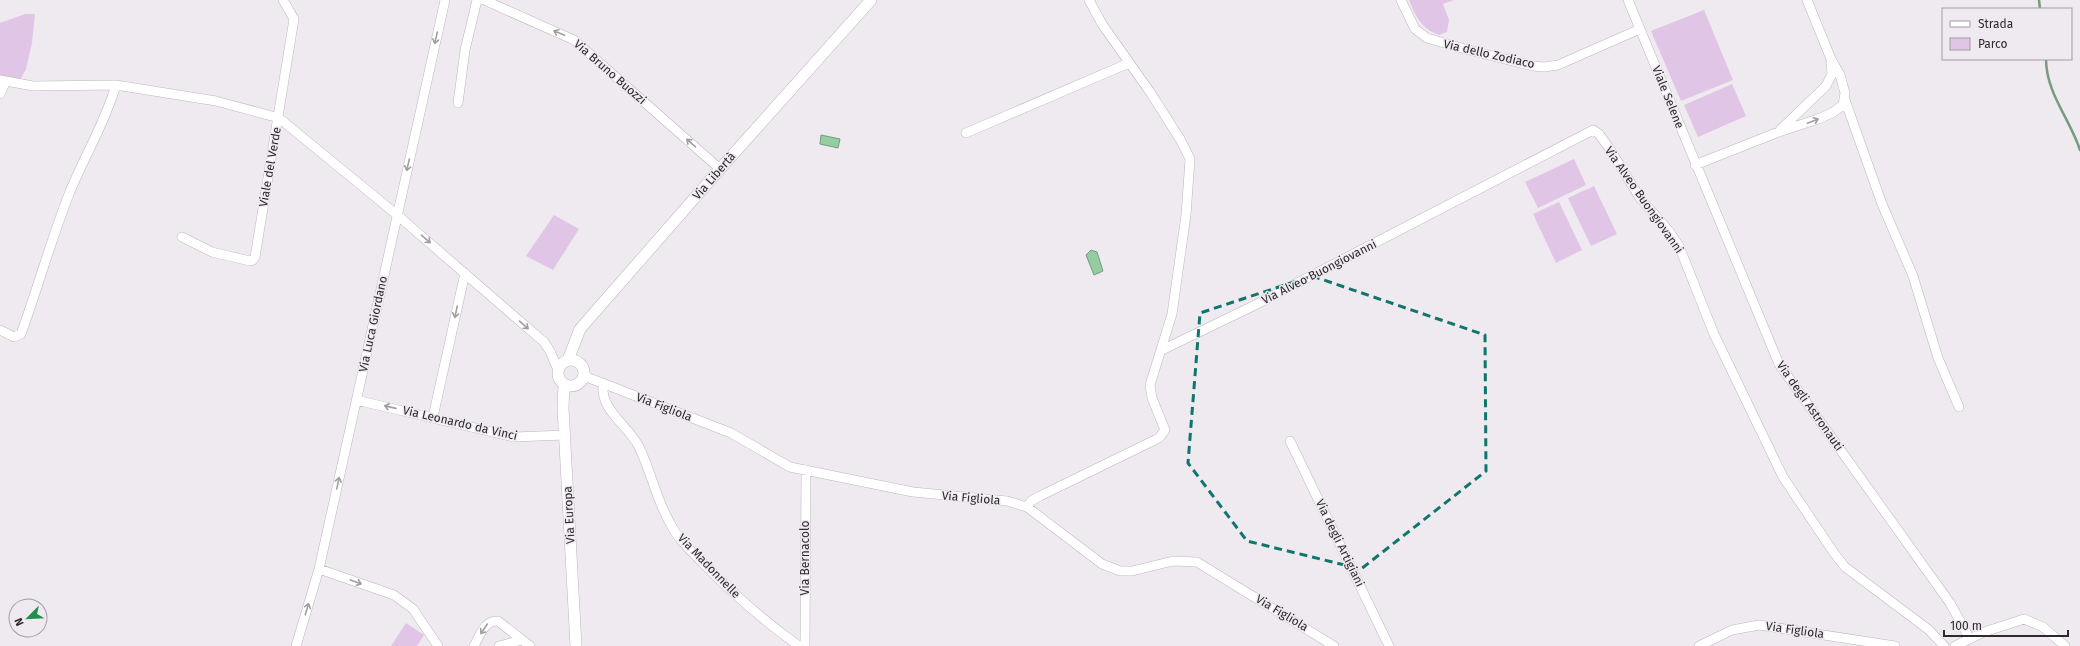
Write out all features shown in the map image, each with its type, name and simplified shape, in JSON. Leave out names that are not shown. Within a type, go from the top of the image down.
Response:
[{"type":"street","points":[[283,0],[294,19]]},
{"type":"street","points":[[290,0],[294,19]]},
{"type":"street","name":"Via Luca Giordano","points":[[296,646],[319,569],[396,214],[445,0]]},
{"type":"street","points":[[458,103],[465,50],[477,0]]},
{"type":"street","name":"Via Bruno Buozzi","points":[[484,0],[574,40],[720,169]]},
{"type":"street","name":"Via Libertà","points":[[568,360],[580,329],[871,0]]},
{"type":"street","points":[[1026,507],[1031,501],[1040,496],[1164,434],[1165,430],[1150,390],[1172,314],[1177,286],[1191,166],[1187,152],[1180,139],[1102,24],[1089,0]]},
{"type":"street","name":"Via dello Zodiaco","points":[[1401,0],[1415,28],[1427,38],[1533,66],[1558,65],[1640,29]]},
{"type":"street","name":"Viale Selene","points":[[1628,0],[1695,165]]},
{"type":"street","points":[[1807,0],[1831,59],[1842,81],[1845,100],[1882,204],[1913,276],[1938,358],[1959,407]]},
{"type":"street","name":"Viale del Verde","points":[[182,237],[212,252],[250,261],[253,260],[279,118],[294,19]]},
{"type":"street","points":[[1776,133],[1794,118],[1826,86],[1832,74],[1831,59]]},
{"type":"street","points":[[966,133],[1129,63]]},
{"type":"street","points":[[0,94],[3,80],[33,86],[116,85],[216,101],[279,118],[396,214],[544,342],[550,351],[558,370],[559,378],[564,384],[576,385],[584,376],[581,364],[568,360],[562,363],[558,370]]},
{"type":"street","points":[[0,330],[14,337],[21,334],[43,272],[56,227],[87,152],[108,111],[116,85]]},
{"type":"street","points":[[1695,165],[1832,113],[1845,100]]},
{"type":"street","name":"Via Alveo Buongiovanni","points":[[1162,350],[1251,307],[1593,130],[1599,134],[1611,151],[1640,198],[1669,231],[1679,246],[1714,334],[1783,477],[1834,553],[1845,567],[1929,630],[1944,646]]},
{"type":"street","name":"Via degli Astronauti","points":[[1695,165],[1779,364],[1950,603],[1970,639]]},
{"type":"street","points":[[433,417],[465,273]]},
{"type":"street","name":"Via Figliola","points":[[584,376],[732,433],[790,467],[913,492],[1007,501],[1026,507],[1110,568],[1120,571],[1132,571],[1173,561],[1197,562],[1334,646]]},
{"type":"street","name":"Via Madonnelle","points":[[603,383],[602,393],[605,403],[639,446],[670,524],[690,550],[726,588],[763,620],[799,646]]},
{"type":"street","name":"Via Europa","points":[[564,384],[565,435],[576,646]]},
{"type":"street","name":"Via Leonardo da Vinci","points":[[356,400],[514,436],[565,435]]},
{"type":"street","name":"Via degli Artigiani","points":[[1290,441],[1390,646]]},
{"type":"street","name":"Via Bernacolo","points":[[804,646],[806,470]]},
{"type":"street","points":[[319,569],[394,595],[413,609],[438,646]]},
{"type":"street","points":[[1955,646],[1984,632],[2024,619],[2043,627],[2065,646]]},
{"type":"street","points":[[474,646],[486,624],[492,620],[498,620],[530,646]]},
{"type":"street","name":"Via Figliola","points":[[1699,646],[1732,630],[1759,625],[1895,646]]},
{"type":"street","points":[[499,646],[522,640]]},
{"type":"highlighted area","points":[[1312,276],[1485,335],[1486,471],[1361,569],[1247,541],[1188,463],[1200,313]]},
{"type":"green space","points":[[1409,0],[1454,0],[1443,4],[1449,20],[1447,32],[1439,35],[1423,25],[1414,12]]},
{"type":"green space","points":[[1704,10],[1733,80],[1681,101],[1651,31]]},
{"type":"green space","points":[[25,14],[35,14],[32,43],[26,69],[20,80],[0,75],[0,23]]},
{"type":"green space","points":[[1732,84],[1746,116],[1698,137],[1684,105]]},
{"type":"green space","points":[[1574,159],[1586,185],[1538,208],[1525,182]]},
{"type":"green space","points":[[1594,186],[1617,234],[1591,246],[1568,198]]},
{"type":"green space","points":[[1559,202],[1582,250],[1556,263],[1533,214]]},
{"type":"green space","points":[[554,215],[579,229],[553,270],[526,256]]},
{"type":"green space","points":[[406,623],[424,635],[417,646],[391,646]]},
{"type":"shaded area","points":[[821,135],[840,139],[838,148],[820,144]]},
{"type":"shaded area","points":[[1091,250],[1097,252],[1103,271],[1094,275],[1086,255]]},
{"type":"waterway","points":[[2039,0],[2040,8]]},
{"type":"waterway","points":[[2046,60],[2047,71],[2054,95],[2080,150]]}]
